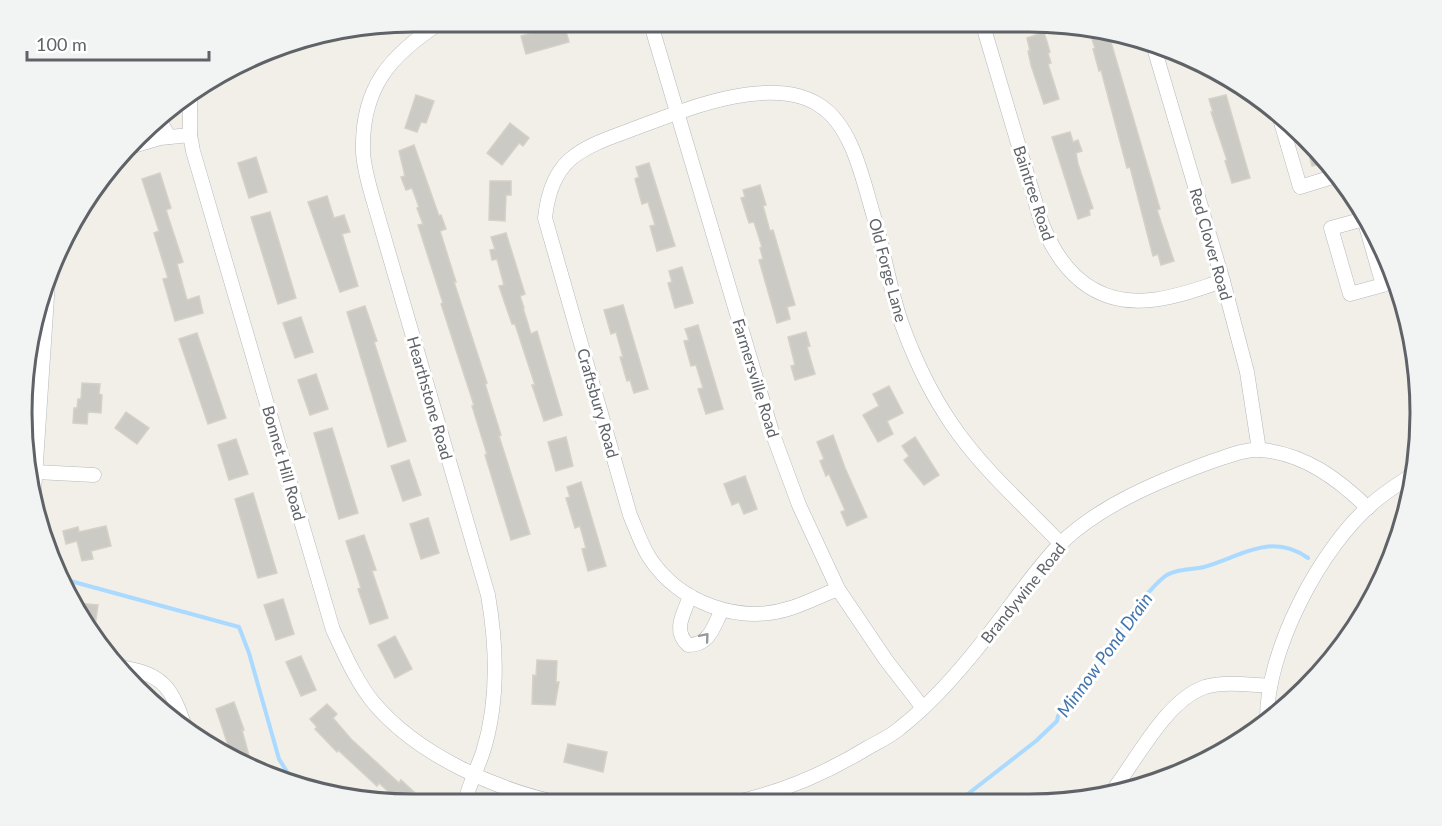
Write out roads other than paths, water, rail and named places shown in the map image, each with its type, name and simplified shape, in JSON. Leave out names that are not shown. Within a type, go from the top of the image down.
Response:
[{"type":"street","name":"Hearthstone Road","points":[[427,32],[396,55],[377,83],[365,111],[363,152],[375,206],[489,595],[495,634],[492,707],[484,750],[467,794]]},
{"type":"street","name":"Farmersville Road","points":[[653,32],[772,432],[799,505],[838,589],[886,660],[923,708]]},
{"type":"street","name":"Baintree Road","points":[[985,32],[1041,221],[1049,242],[1074,275],[1089,288],[1111,297],[1130,301],[1167,297],[1223,281]]},
{"type":"street","name":"Red Clover Road","points":[[1156,53],[1223,281],[1247,372],[1259,450]]},
{"type":"street","name":"Old Forge Lane","points":[[677,113],[745,94],[770,93],[802,98],[817,104],[831,114],[846,135],[861,175],[904,329],[936,396],[952,423],[982,462],[1061,544]]},
{"type":"street","name":"Bonnet Hill Road","points":[[190,104],[190,135],[196,163],[333,630],[351,668],[373,702],[399,728],[431,752],[474,775]]},
{"type":"street","name":"Craftsbury Road","points":[[677,113],[590,144],[563,165],[551,184],[545,218],[630,515],[649,557],[669,582],[690,596],[722,610],[749,614],[767,613],[792,608],[838,589]]},
{"type":"street","points":[[162,125],[169,137]]},
{"type":"street","points":[[1283,127],[1300,187],[1330,178]]},
{"type":"street","points":[[142,144],[169,137],[190,135]]},
{"type":"street","points":[[1358,221],[1331,228],[1350,294],[1383,285],[1381,267]]},
{"type":"street","points":[[36,470],[46,307]]},
{"type":"street","name":"Brandywine Road","points":[[766,794],[822,774],[899,730],[954,677],[1014,599],[1061,544],[1093,518],[1154,484],[1230,455],[1259,450],[1298,458],[1321,470],[1343,484],[1368,508]]},
{"type":"street","points":[[36,471],[94,475]]},
{"type":"street","points":[[1268,711],[1272,673],[1288,627],[1305,593],[1345,533],[1368,508],[1404,480]]},
{"type":"street","points":[[690,596],[679,628],[680,638],[688,645],[698,645],[705,640],[722,610]]},
{"type":"street","points":[[130,670],[152,674],[160,680],[172,695],[180,715]]},
{"type":"street","points":[[1117,784],[1172,709],[1188,696],[1206,687],[1231,684],[1270,686]]},
{"type":"street","points":[[474,775],[526,794]]},
{"type":"waterway","name":"Minnow Pond Drain","points":[[968,794],[1036,741],[1057,721],[1058,716],[1102,659],[1104,652],[1140,603],[1168,574],[1204,567],[1244,552],[1269,547],[1294,550],[1308,558]]},
{"type":"waterway","name":"Minnow Pond Drain","points":[[71,581],[239,627],[249,653],[279,759],[288,773]]}]
